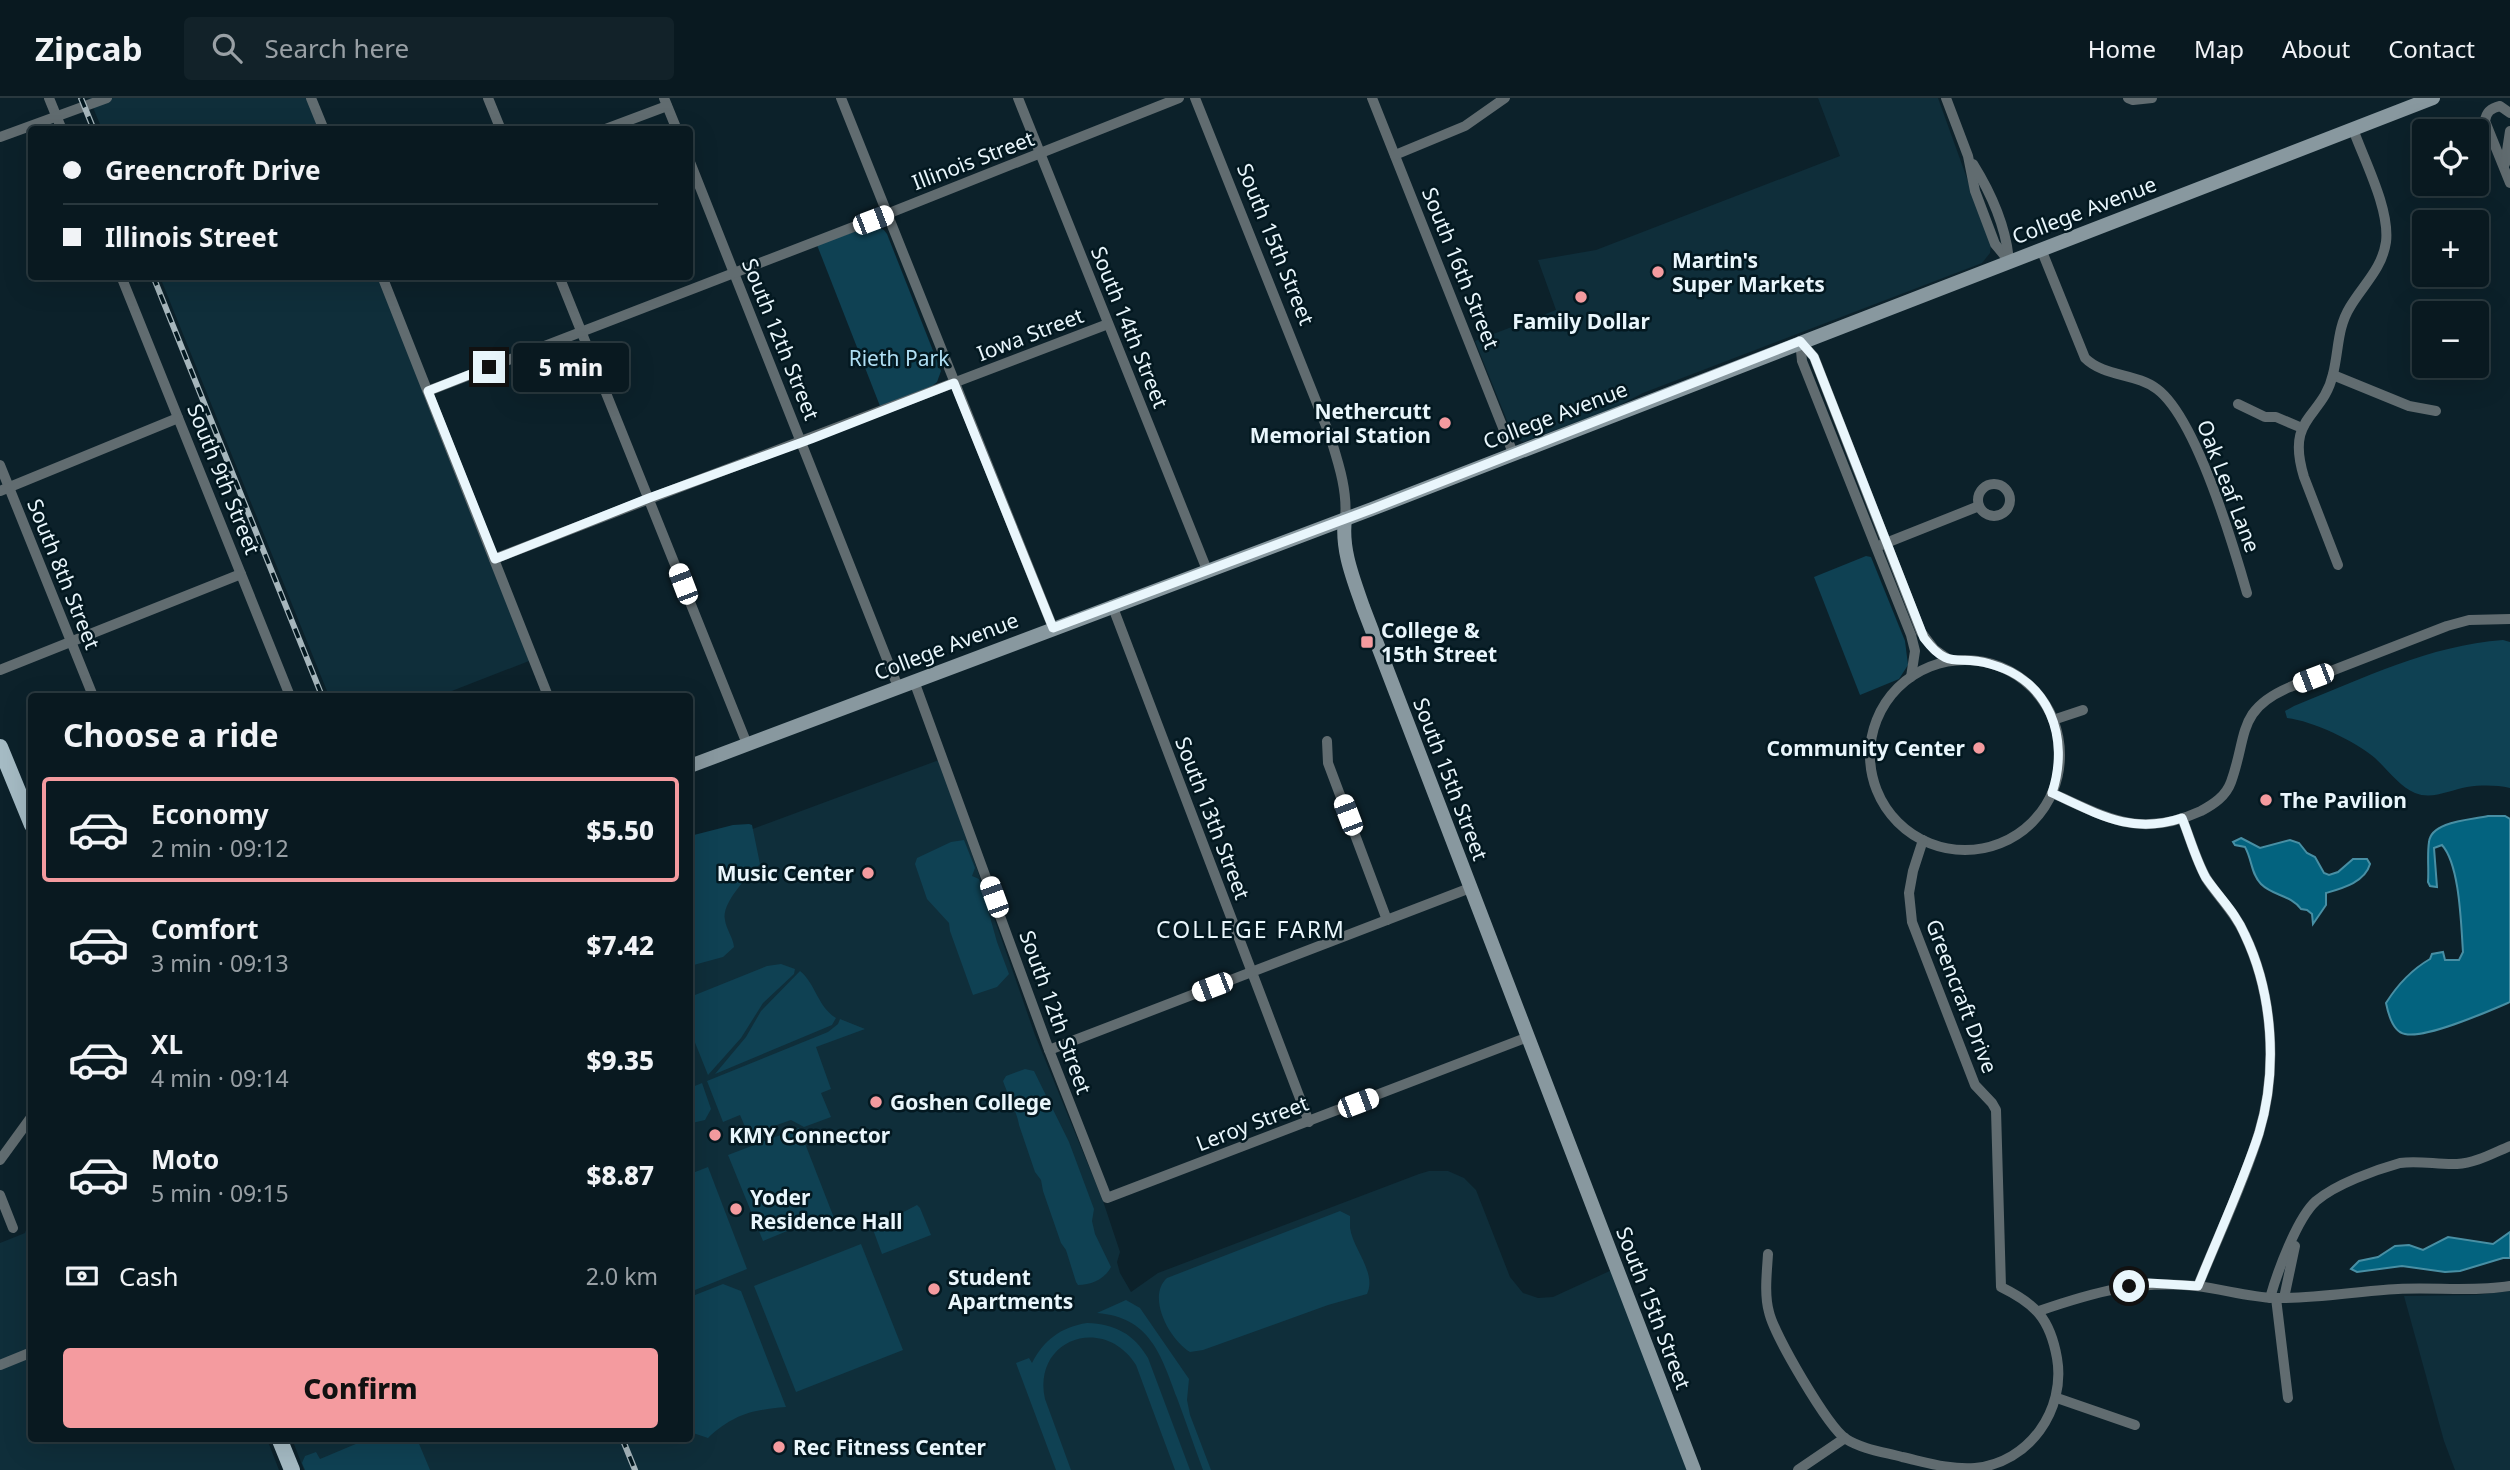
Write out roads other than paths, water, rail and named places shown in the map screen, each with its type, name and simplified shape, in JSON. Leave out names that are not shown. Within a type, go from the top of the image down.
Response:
[{"type":"main road","name":"College Avenue","points":[[693,765],[1345,519],[2430,98]]},
{"type":"main road","name":"South 15th Street","points":[[1345,519],[1343,538],[1355,586],[1694,1470]]},
{"type":"main road","points":[[0,747],[28,815]]},
{"type":"main road","points":[[281,1442],[292,1470]]},
{"type":"street","points":[[49,98],[60,126]]},
{"type":"street","points":[[31,126],[107,98]]},
{"type":"street","points":[[311,98],[322,126]]},
{"type":"street","points":[[488,98],[499,126]]},
{"type":"street","points":[[841,98],[1053,628]]},
{"type":"street","name":"South 14th Street","points":[[1018,98],[1207,570]]},
{"type":"street","name":"Illinois Street","points":[[428,391],[1179,98]]},
{"type":"street","name":"South 15th Street","points":[[1195,98],[1330,436],[1342,482],[1345,519]]},
{"type":"street","name":"South 16th Street","points":[[1372,98],[1513,453]]},
{"type":"street","points":[[1395,155],[1465,127],[1505,98]]},
{"type":"street","points":[[1946,98],[1968,156],[1986,185],[1999,217],[2007,239],[2009,261]]},
{"type":"street","points":[[2128,98],[2152,98]]},
{"type":"street","points":[[612,126],[666,102],[675,126]]},
{"type":"street","points":[[2510,113],[2500,106],[2493,107],[2486,115],[2485,121],[2510,183]]},
{"type":"street","points":[[0,137],[28,127]]},
{"type":"street","points":[[2338,565],[2300,464],[2299,442],[2302,428],[2333,375],[2340,325],[2350,306],[2372,277],[2386,239],[2385,219],[2380,202],[2353,129]]},
{"type":"street","points":[[2505,167],[2510,131]]},
{"type":"street","name":"South 12th Street","points":[[693,170],[898,687]]},
{"type":"street","name":"Oak Leaf Lane","points":[[2041,249],[2085,358],[2099,368],[2152,386],[2176,409],[2192,436],[2233,545],[2247,593]]},
{"type":"street","name":"South 9th Street","points":[[123,280],[289,693]]},
{"type":"street","points":[[384,280],[547,693]]},
{"type":"street","points":[[561,280],[747,744]]},
{"type":"street","name":"Iowa Street","points":[[495,559],[1108,324]]},
{"type":"street","points":[[1800,341],[1814,357],[1881,545],[1913,642],[1914,662],[1911,677]]},
{"type":"street","points":[[2333,375],[2409,406],[2437,411]]},
{"type":"street","points":[[2238,404],[2265,417],[2276,416],[2302,428]]},
{"type":"street","points":[[4,489],[178,418]]},
{"type":"street","name":"South 8th Street","points":[[0,465],[4,489],[92,693]]},
{"type":"street","points":[[1881,545],[1979,506]]},
{"type":"street","points":[[1881,545],[1924,638],[1951,661]]},
{"type":"street","points":[[0,670],[241,574]]},
{"type":"street","name":"South 13th Street","points":[[1112,605],[1309,1122]]},
{"type":"street","points":[[2052,793],[2125,823],[2153,825],[2182,818],[2208,807],[2224,794],[2231,782],[2253,711],[2267,699],[2290,687],[2447,626],[2469,620],[2510,619]]},
{"type":"street","points":[[1951,661],[1989,663],[2023,680],[2037,693],[2053,720],[2058,738],[2060,757],[2052,793],[2029,825],[2012,837],[1991,846],[1946,848],[1923,840],[1901,825],[1884,805],[1871,766],[1871,738],[1879,715],[1892,694],[1911,677],[1929,667],[1951,661]]},
{"type":"street","name":"South 12th Street","points":[[914,681],[1049,1050],[1107,1198]]},
{"type":"street","points":[[2053,720],[2083,709]]},
{"type":"street","points":[[1327,741],[1328,763],[1388,920]]},
{"type":"street","points":[[2182,818],[2203,872],[2236,918],[2248,942],[2266,999],[2270,1047],[2268,1080],[2259,1131],[2198,1286]]},
{"type":"street","name":"Greencraft Drive","points":[[1923,840],[1916,857],[1909,893],[1912,922],[1975,1085],[1996,1110],[2001,1287],[2039,1311]]},
{"type":"street","points":[[1049,1050],[1470,888]]},
{"type":"street","name":"Leroy Street","points":[[1107,1198],[1528,1037]]},
{"type":"street","points":[[0,1160],[28,1121]]},
{"type":"street","points":[[2288,1398],[2277,1298],[2283,1258],[2311,1206],[2324,1195],[2391,1166],[2410,1161],[2464,1163],[2510,1146]]},
{"type":"street","points":[[0,1195],[13,1228]]},
{"type":"street","points":[[1768,1254],[1768,1312],[1776,1333],[1823,1411],[1845,1438],[1862,1447],[1941,1468],[1975,1468],[2000,1462],[2014,1455],[2037,1434],[2047,1421],[2057,1398],[2059,1370],[2047,1326],[2039,1311],[2080,1297],[2149,1283],[2198,1286],[2238,1295],[2277,1298],[2385,1290],[2476,1290],[2510,1286]]},
{"type":"street","points":[[0,1365],[28,1354]]},
{"type":"street","points":[[2057,1398],[2135,1425]]},
{"type":"street","points":[[1798,1470],[1845,1438]]},
{"type":"railway","points":[[81,98],[92,126]]},
{"type":"railway","points":[[155,280],[321,693]]},
{"type":"railway","points":[[624,1442],[635,1470]]},
{"type":"place","name":"Martin's Super Markets","points":[[1658,272]]},
{"type":"place","name":"Family Dollar","points":[[1581,297]]},
{"type":"place","name":"Nethercutt Memorial Station","points":[[1445,423]]},
{"type":"place","name":"College & 15th Street","points":[[1367,642]]},
{"type":"place","name":"Community Center","points":[[1979,748]]},
{"type":"place","name":"The Pavilion","points":[[2266,800]]},
{"type":"place","name":"Music Center","points":[[868,873]]},
{"type":"place","name":"Goshen College","points":[[876,1102]]},
{"type":"place","name":"KMY Connector","points":[[715,1135]]},
{"type":"place","name":"Yoder Residence Hall","points":[[736,1209]]},
{"type":"place","name":"Student Apartments","points":[[934,1289]]},
{"type":"place","name":"Rec Fitness Center","points":[[779,1447]]},
{"type":"district","name":"COLLEGE FARM","points":[[1251,929]]},
{"type":"park label","name":"Rieth Park","points":[[899,358]]}]
